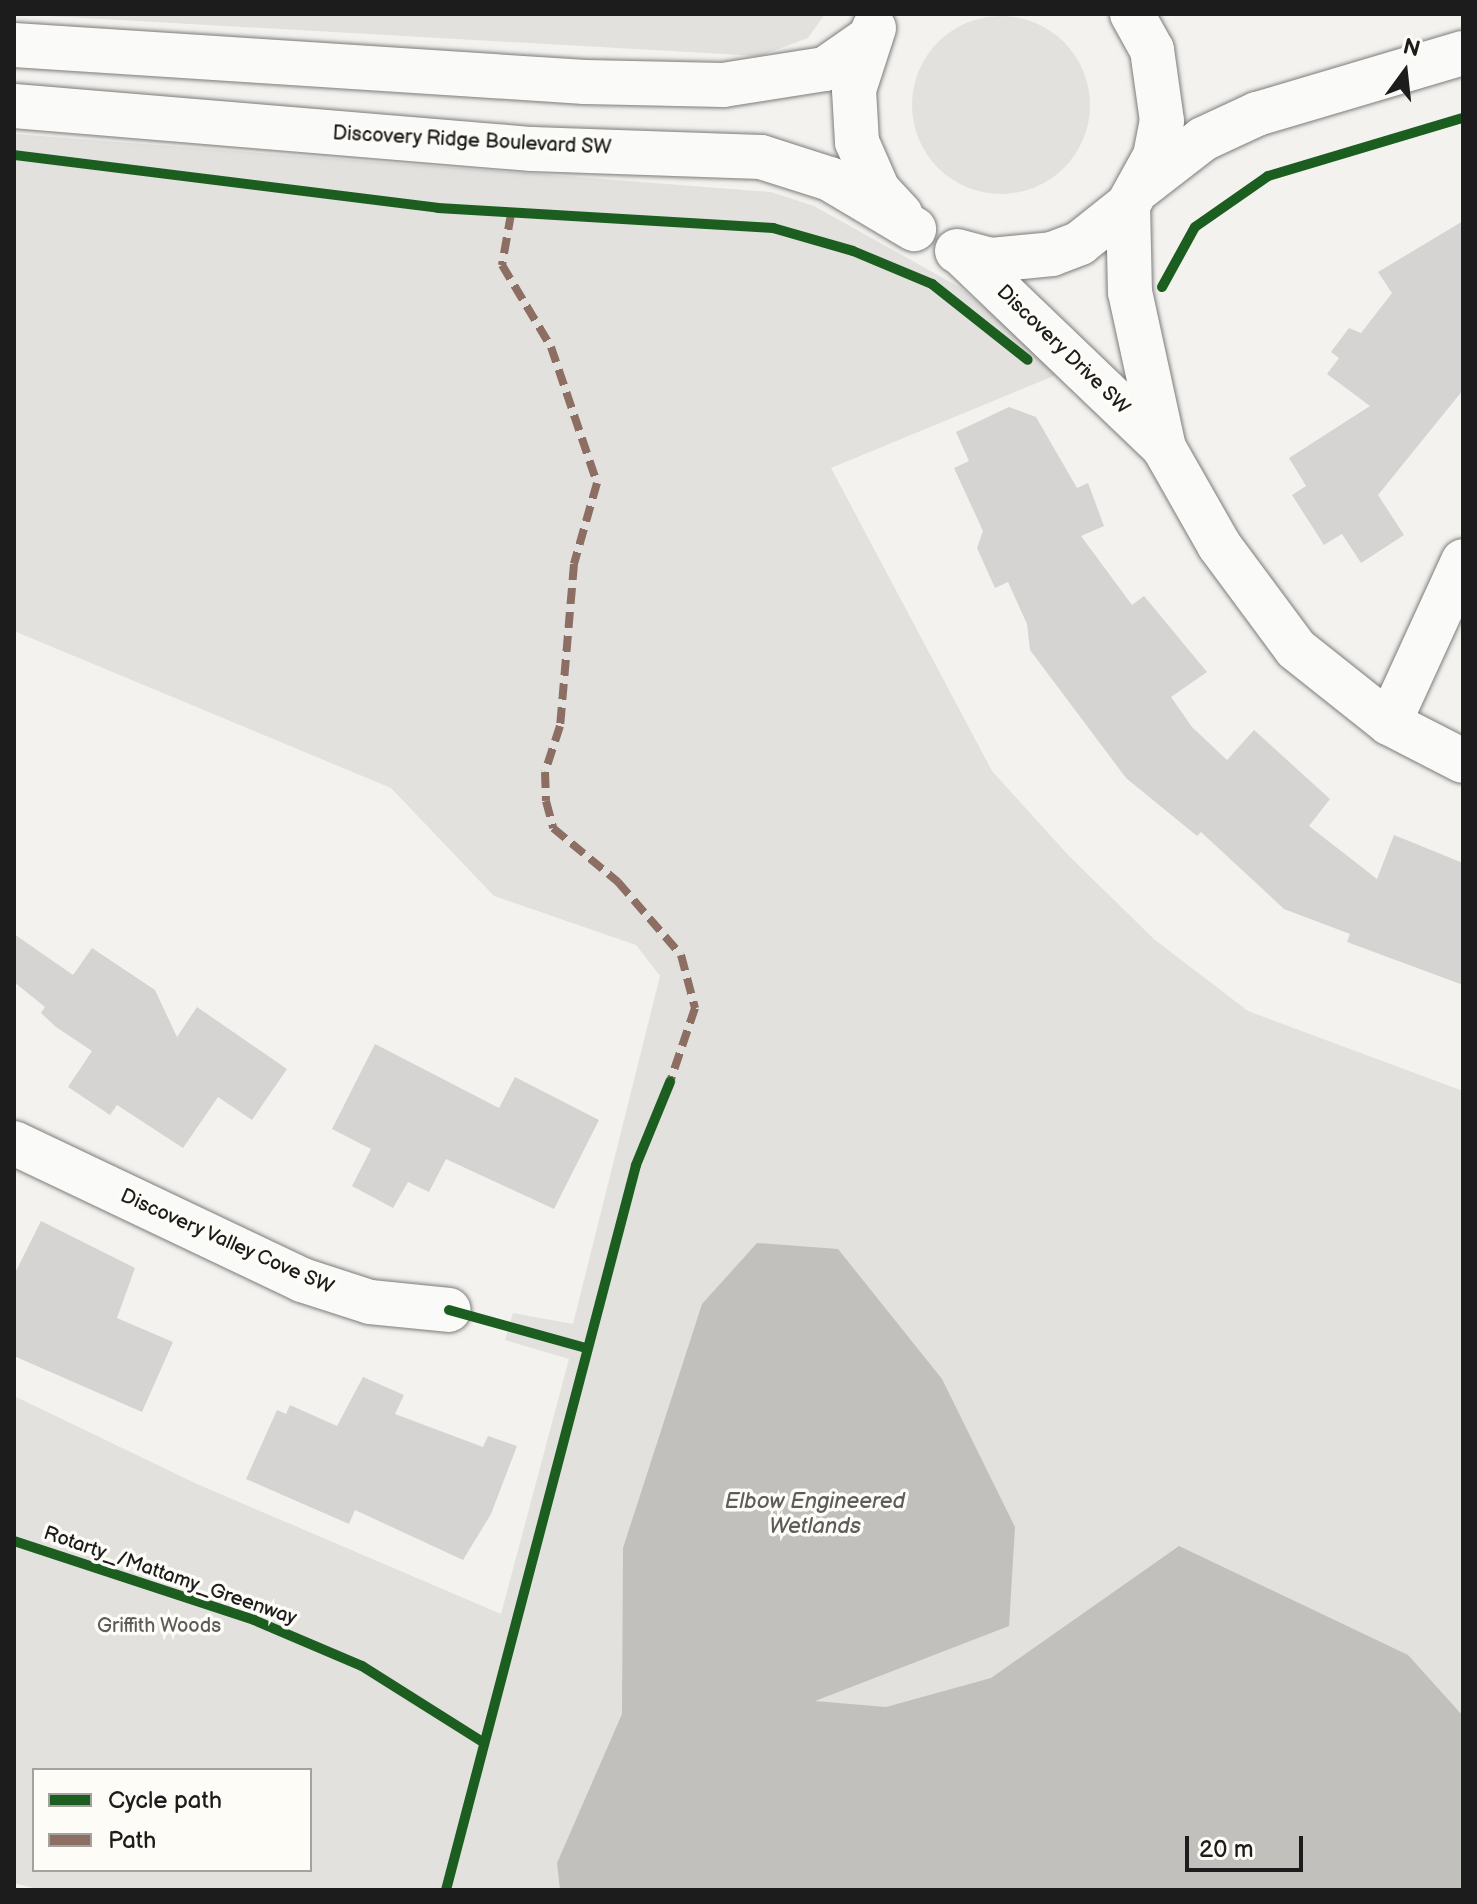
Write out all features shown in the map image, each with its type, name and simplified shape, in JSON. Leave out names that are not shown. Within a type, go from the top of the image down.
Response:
[{"type":"street","points":[[1132,14],[1152,50],[1162,85],[1155,156],[1133,197]]},
{"type":"street","points":[[14,45],[585,82],[723,85],[825,69],[876,23]]},
{"type":"street","points":[[876,23],[854,90],[857,142],[878,190],[914,229]]},
{"type":"street","points":[[961,253],[991,260],[1052,254],[1080,243],[1203,139],[1257,114],[1463,53]]},
{"type":"street","name":"Discovery Ridge Boulevard SW","points":[[14,106],[532,149],[761,157],[830,179],[961,253]]},
{"type":"street","name":"Discovery Drive SW","points":[[1133,197],[1130,292],[1164,448]]},
{"type":"street","name":"Discovery Drive SW","points":[[961,253],[1164,448],[1219,545],[1270,617],[1329,678],[1389,723],[1463,761]]},
{"type":"street","points":[[1389,723],[1463,561]]},
{"type":"street","name":"Discovery Valley Cove SW","points":[[14,1143],[302,1280],[370,1302],[449,1310]]},
{"type":"green space","points":[[14,14],[825,14],[808,38],[759,56]]},
{"type":"green space","points":[[1001,16],[1035,22],[1064,42],[1084,71],[1090,105],[1084,139],[1064,168],[1035,188],[1001,194],[967,188],[938,168],[918,139],[912,105],[918,71],[938,42],[967,22]]},
{"type":"green space","name":"Griffith Woods","points":[[14,134],[771,192],[814,206],[961,288],[1061,373],[831,468],[992,771],[1070,857],[1155,940],[1248,1011],[1463,1091],[1463,1890],[40,1890],[14,1883],[14,1396],[197,1484],[501,1614],[569,1359],[505,1340],[513,1313],[573,1324],[660,976],[636,945],[494,896],[391,788],[14,631]]},
{"type":"water","name":"Elbow Engineered Wetlands","points":[[757,1243],[838,1249],[942,1379],[1015,1527],[1009,1626],[815,1701],[886,1707],[991,1678],[1179,1546],[1408,1655],[1463,1716],[1463,1890],[560,1890],[557,1863],[622,1714],[623,1548],[702,1304]]},
{"type":"building","points":[[1463,221],[1463,390],[1378,495],[1404,535],[1361,563],[1342,534],[1324,545],[1292,495],[1306,486],[1289,458],[1370,406],[1327,374],[1339,358],[1331,352],[1349,328],[1361,333],[1392,293],[1378,272]]},
{"type":"building","points":[[1009,407],[1036,417],[1077,488],[1088,483],[1104,526],[1081,536],[1132,605],[1144,596],[1207,672],[1171,697],[1192,727],[1227,760],[1254,730],[1330,799],[1309,826],[1377,879],[1394,835],[1463,863],[1463,985],[1347,942],[1350,934],[1284,909],[1201,832],[1197,836],[1126,778],[1030,650],[1027,624],[1008,582],[995,588],[977,548],[983,531],[954,468],[969,461],[956,432]]},
{"type":"building","points":[[14,934],[73,975],[92,948],[155,990],[177,1037],[197,1007],[287,1069],[252,1120],[218,1097],[183,1148],[117,1105],[110,1115],[68,1087],[92,1051],[56,1027],[41,1013],[45,1007],[14,982]]},
{"type":"building","points":[[375,1044],[499,1108],[515,1077],[599,1120],[554,1209],[446,1159],[429,1192],[408,1182],[393,1208],[352,1186],[371,1149],[332,1129]]},
{"type":"building","points":[[41,1221],[135,1268],[117,1318],[173,1342],[142,1412],[14,1356],[14,1275]]},
{"type":"building","points":[[363,1377],[404,1395],[395,1414],[483,1447],[488,1436],[517,1446],[491,1514],[463,1560],[355,1510],[349,1524],[246,1479],[277,1410],[286,1414],[290,1405],[337,1426]]},
{"type":"marked path","points":[[511,214],[502,265],[551,347],[597,483],[574,564],[560,726],[545,772],[546,801],[553,828],[618,882],[681,955],[695,1008],[670,1082]]},
{"type":"cycle path","points":[[1162,287],[1195,227],[1268,176],[1463,118]]},
{"type":"cycle path","points":[[14,155],[438,208],[773,228],[853,251],[932,284],[1028,360]]},
{"type":"cycle path","points":[[446,1890],[636,1165],[670,1082]]},
{"type":"cycle path","points":[[449,1310],[586,1348]]},
{"type":"cycle path","name":"Rotarty_/Mattamy_Greenway","points":[[14,1541],[254,1620],[362,1666],[481,1741]]}]
